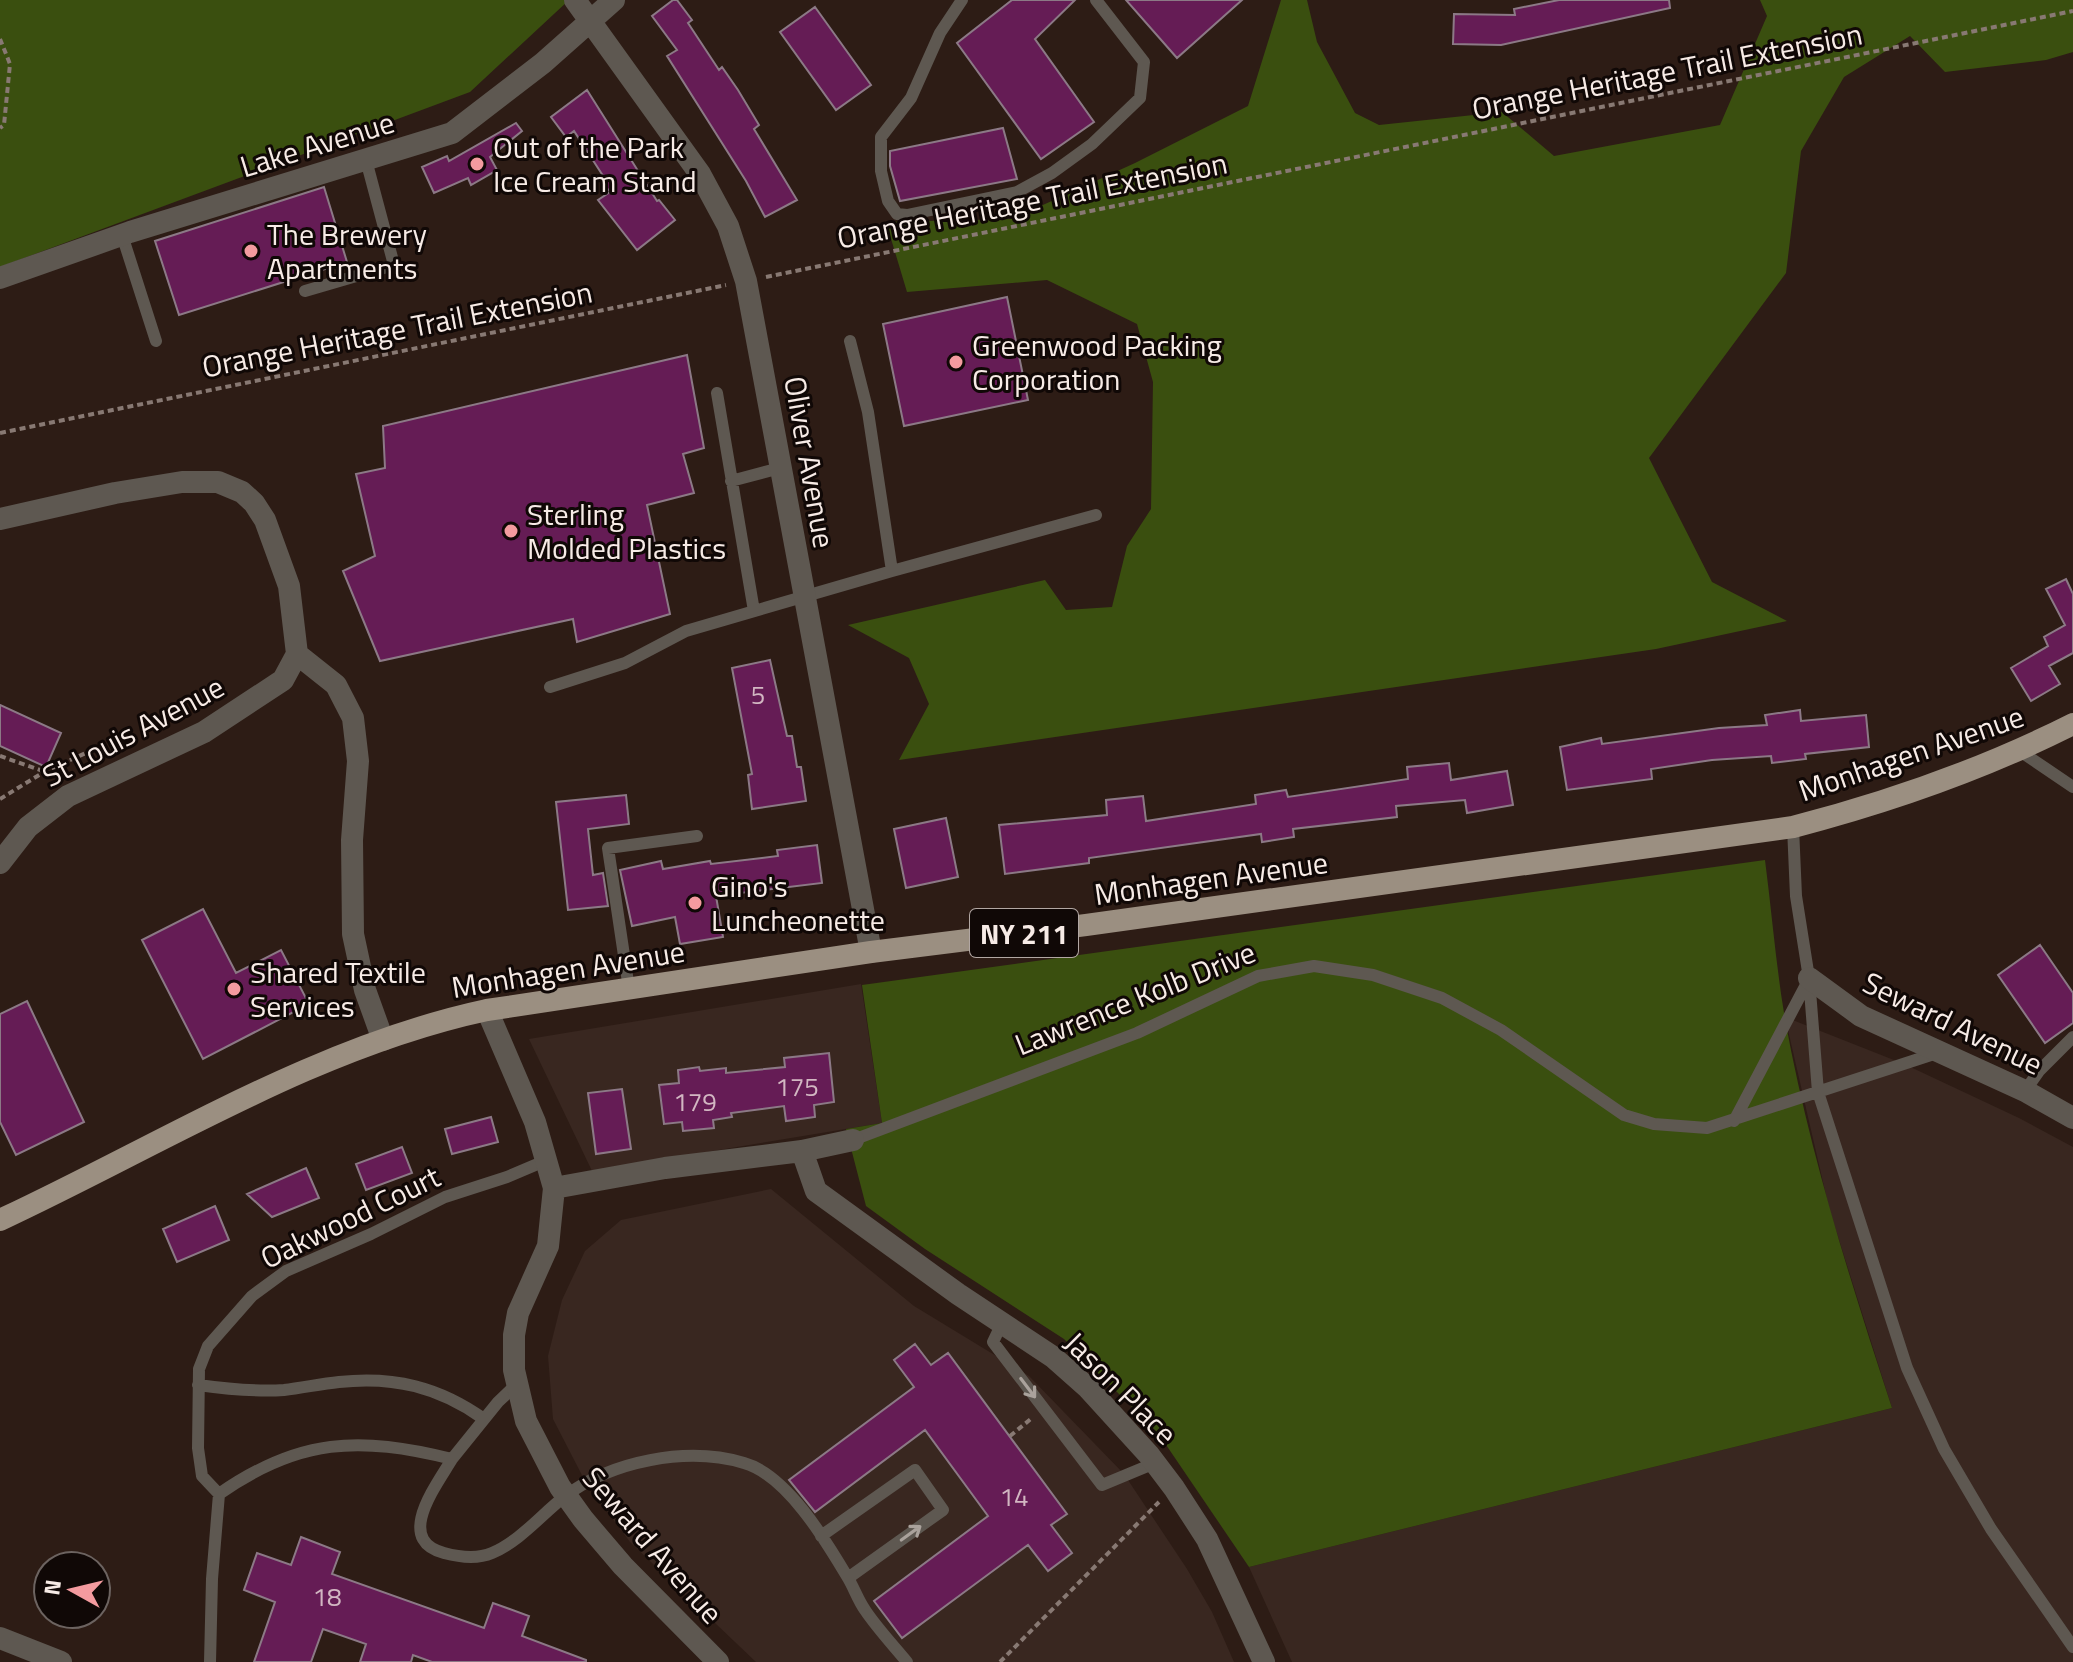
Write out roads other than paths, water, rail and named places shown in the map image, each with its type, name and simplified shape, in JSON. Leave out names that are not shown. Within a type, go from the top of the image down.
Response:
[{"type":"main road","name":"Monhagen Avenue","points":[[0,1220],[294,1077],[383,1040],[442,1020],[487,1010],[871,952],[1793,827],[1869,807],[2020,751],[2073,724]]},
{"type":"street","name":"Oliver Avenue","points":[[575,0],[700,174],[728,226],[746,281],[871,952]]},
{"type":"street","name":"Lake Avenue","points":[[0,278],[122,235],[452,133],[486,109],[614,0]]},
{"type":"street","points":[[0,519],[115,493],[182,482],[218,482],[242,492],[254,503],[265,520],[289,586],[297,654],[336,685],[353,718],[358,761],[352,840],[353,934],[365,990],[383,1040]]},
{"type":"street","name":"St Louis Avenue","points":[[0,863],[28,827],[68,796],[204,732],[283,680],[297,654]]},
{"type":"street","name":"Seward Avenue","points":[[1809,978],[1861,1016],[2025,1091],[2073,1118]]},
{"type":"street","name":"Seward Avenue","points":[[487,1010],[535,1122],[554,1188],[548,1246],[518,1313],[514,1335],[514,1370],[526,1421],[566,1495],[623,1566],[718,1662]]},
{"type":"street","name":"Lawrence Kolb Drive","points":[[554,1188],[665,1168],[802,1151],[853,1140]]},
{"type":"street","name":"Jason Place","points":[[802,1151],[816,1191],[1053,1357],[1088,1388],[1155,1463],[1207,1539],[1264,1662]]},
{"type":"street","points":[[0,1638],[61,1662]]},
{"type":"lane","points":[[962,0],[940,33],[911,98],[881,137],[881,171],[888,201],[897,214],[907,215],[1017,192],[1052,173],[1092,144],[1140,98],[1144,62],[1096,0]]},
{"type":"lane","points":[[305,291],[394,265],[366,160]]},
{"type":"lane","points":[[122,235],[156,341]]},
{"type":"lane","points":[[850,341],[868,412],[892,571]]},
{"type":"lane","points":[[717,393],[754,611]]},
{"type":"lane","points":[[731,481],[780,468]]},
{"type":"lane","points":[[550,687],[625,663],[686,631],[1096,515]]},
{"type":"lane","points":[[2020,751],[2073,787]]},
{"type":"lane","points":[[1793,827],[1796,896],[1809,978],[1818,1092],[1907,1368],[1944,1449],[1991,1529],[2073,1647]]},
{"type":"lane","points":[[629,989],[608,848],[697,836]]},
{"type":"lane","name":"Lawrence Kolb Drive","points":[[853,1140],[1137,1033],[1258,976],[1314,966],[1373,975],[1442,998],[1501,1030],[1624,1115],[1654,1124],[1707,1128],[1940,1052]]},
{"type":"lane","points":[[1734,1121],[1809,978]]},
{"type":"lane","points":[[2025,1091],[2039,1071],[2073,1037]]},
{"type":"lane","name":"Oakwood Court","points":[[219,1494],[202,1476],[198,1448],[199,1369],[208,1346],[252,1296],[286,1271],[445,1197],[547,1160]]},
{"type":"lane","points":[[1002,1323],[993,1342],[1102,1485],[1155,1463]]},
{"type":"lane","points":[[198,1385],[238,1391],[286,1390],[340,1381],[380,1380],[420,1386],[456,1399],[484,1419]]},
{"type":"lane","points":[[517,1384],[452,1459],[422,1513],[422,1540],[430,1548],[446,1554],[471,1557],[492,1553],[566,1495],[637,1462],[692,1454],[746,1463],[775,1480],[821,1536],[864,1609],[907,1662]]},
{"type":"lane","points":[[210,1662],[212,1579],[219,1494],[266,1465],[326,1447],[359,1443],[384,1445],[452,1459]]},
{"type":"lane","points":[[821,1536],[915,1470],[943,1510],[848,1578]]},
{"type":"place","name":"Out of the Park Ice Cream Stand","points":[[477,164]]},
{"type":"place","name":"The Brewery Apartments","points":[[251,251]]},
{"type":"place","name":"Greenwood Packing Corporation","points":[[956,362]]},
{"type":"place","name":"Sterling Molded Plastics","points":[[511,531]]},
{"type":"place","name":"Gino's Luncheonette","points":[[695,903]]},
{"type":"place","name":"Shared Textile Services","points":[[234,989]]}]
